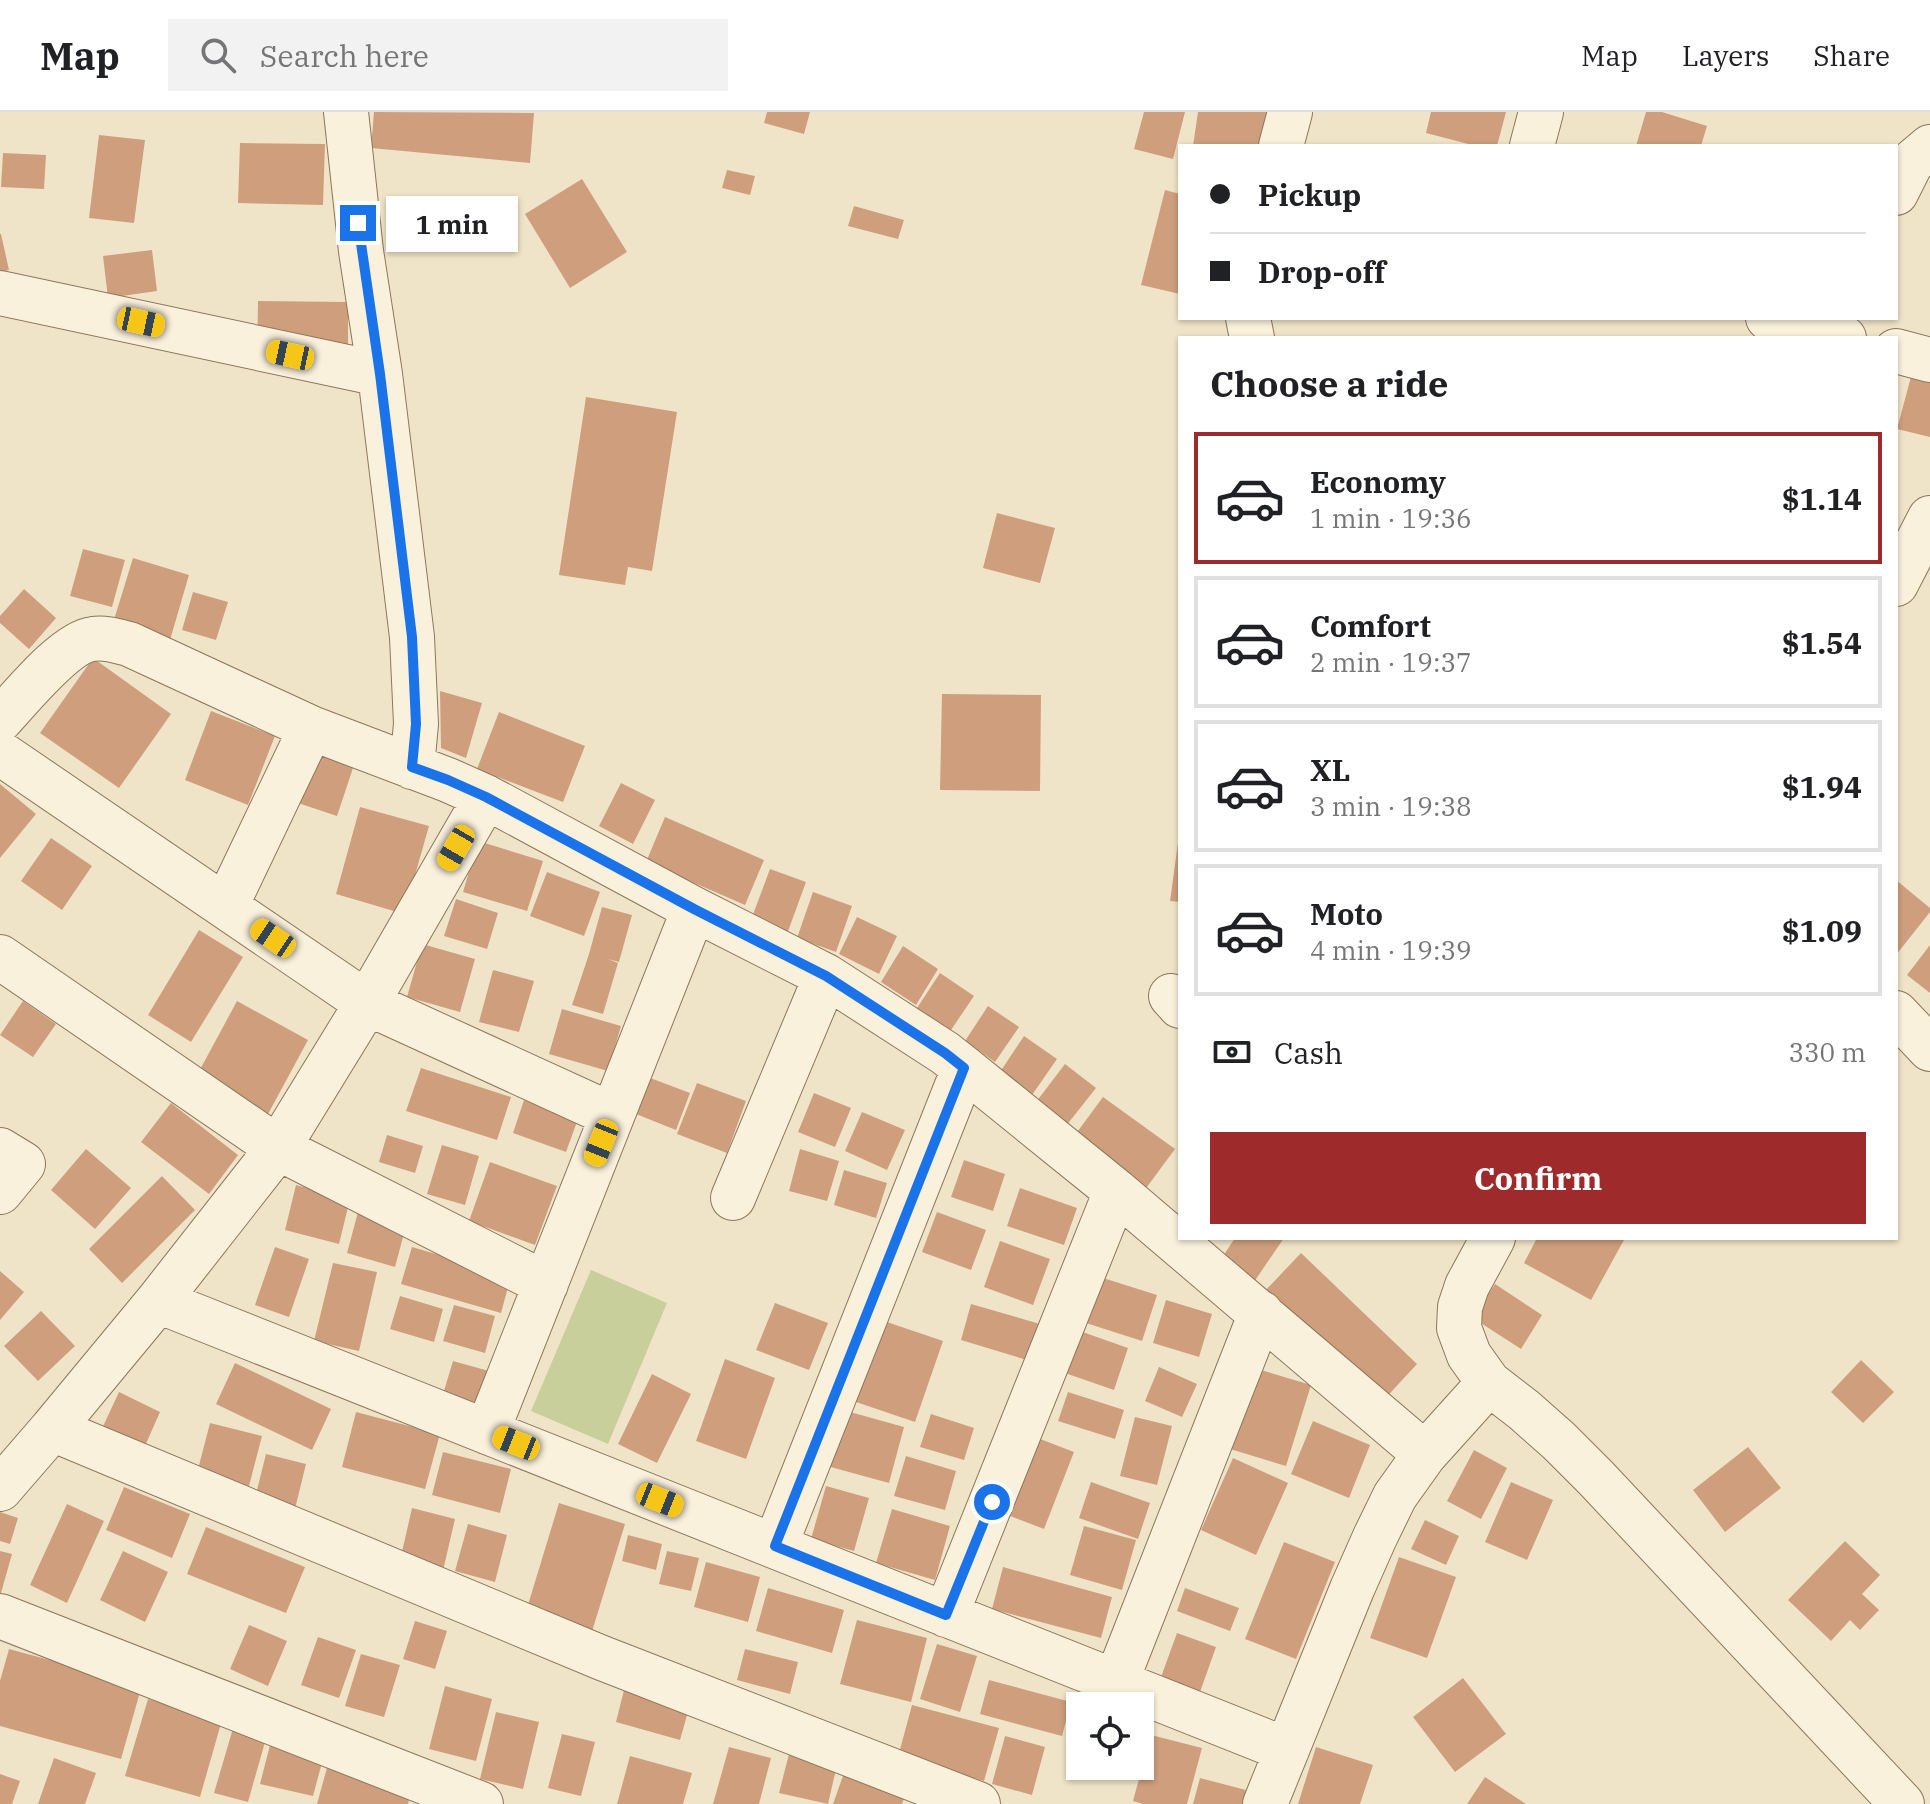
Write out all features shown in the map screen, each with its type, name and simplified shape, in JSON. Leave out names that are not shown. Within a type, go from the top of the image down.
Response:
[{"type":"street","points":[[346,112],[361,251],[380,374],[412,637],[416,724],[412,767]]},
{"type":"street","points":[[1282,144],[1290,112]]},
{"type":"street","points":[[1533,144],[1541,112]]},
{"type":"street","points":[[1898,189],[1911,163],[1930,147]]},
{"type":"street","points":[[0,293],[380,374]]},
{"type":"street","points":[[1776,320],[1836,336]]},
{"type":"street","points":[[1898,352],[1930,360]]},
{"type":"street","points":[[1899,573],[1930,518]]},
{"type":"street","points":[[0,720],[68,650],[89,639],[110,639],[129,644],[311,728],[486,797],[826,976],[945,1053],[1116,1191],[1425,1454]]},
{"type":"street","points":[[226,906],[311,728]]},
{"type":"street","points":[[0,753],[367,1003],[612,1115]]},
{"type":"street","points":[[0,1489],[158,1301],[278,1148],[367,1003],[486,797]]},
{"type":"street","points":[[487,1432],[694,909]]},
{"type":"street","points":[[0,957],[278,1148],[546,1284]]},
{"type":"street","points":[[733,1198],[826,976]]},
{"type":"street","points":[[1898,1015],[1930,1049]]},
{"type":"street","points":[[775,1546],[964,1068]]},
{"type":"street","points":[[0,1150],[23,1164],[0,1192]]},
{"type":"street","points":[[946,1615],[1116,1191]]},
{"type":"street","points":[[1485,1241],[1460,1307],[1459,1328],[1469,1355],[1489,1383],[1559,1441],[1596,1478],[1902,1804]]},
{"type":"street","points":[[158,1301],[1287,1750]]},
{"type":"street","points":[[1116,1682],[1261,1313]]},
{"type":"street","points":[[1265,1804],[1375,1537],[1395,1496],[1425,1454],[1489,1383]]},
{"type":"street","points":[[52,1429],[602,1658],[978,1804]]},
{"type":"street","points":[[0,1616],[481,1804]]},
{"type":"green space","points":[[591,1270],[667,1303],[608,1444],[531,1411]]},
{"type":"building","points":[[374,112],[534,113],[530,163],[371,148]]},
{"type":"building","points":[[767,112],[810,112],[804,134],[764,123]]},
{"type":"building","points":[[1144,112],[1185,112],[1173,159],[1134,149]]},
{"type":"building","points":[[1198,112],[1270,112],[1265,144],[1193,144]]},
{"type":"building","points":[[1431,112],[1506,112],[1498,144],[1468,144],[1426,133]]},
{"type":"building","points":[[1646,112],[1662,112],[1707,126],[1702,144],[1637,144]]},
{"type":"building","points":[[99,135],[145,140],[134,223],[89,218]]},
{"type":"building","points":[[240,143],[325,144],[323,205],[238,203]]},
{"type":"building","points":[[3,153],[46,155],[44,189],[1,187]]},
{"type":"building","points":[[727,170],[755,176],[750,195],[722,188]]},
{"type":"building","points":[[582,179],[627,252],[570,288],[525,214]]},
{"type":"building","points":[[1165,190],[1178,193],[1178,294],[1141,285]]},
{"type":"building","points":[[854,206],[904,220],[898,239],[848,226]]},
{"type":"building","points":[[0,234],[9,270],[0,272]]},
{"type":"building","points":[[152,250],[157,291],[108,298],[103,256]]},
{"type":"building","points":[[258,301],[348,302],[348,363],[257,362]]},
{"type":"building","points":[[1912,373],[1930,378],[1930,437],[1898,429]]},
{"type":"building","points":[[586,397],[677,412],[652,571],[628,567],[625,585],[559,575]]},
{"type":"building","points":[[997,513],[1055,528],[1040,583],[983,568]]},
{"type":"building","points":[[83,549],[125,560],[112,607],[70,596]]},
{"type":"building","points":[[133,558],[189,575],[170,640],[113,623]]},
{"type":"building","points":[[24,589],[56,618],[29,649],[0,623],[0,616]]},
{"type":"building","points":[[193,592],[228,602],[216,640],[182,630]]},
{"type":"building","points":[[93,658],[171,714],[119,788],[40,733]]},
{"type":"building","points":[[440,691],[482,703],[466,758],[441,748]]},
{"type":"building","points":[[942,694],[1041,695],[1040,791],[940,790]]},
{"type":"building","points":[[211,711],[275,736],[248,805],[185,780]]},
{"type":"building","points":[[499,712],[585,746],[563,802],[477,769]]},
{"type":"building","points":[[315,752],[354,765],[337,816],[298,803]]},
{"type":"building","points":[[621,783],[655,800],[633,844],[599,826]]},
{"type":"building","points":[[0,784],[36,814],[0,858]]},
{"type":"building","points":[[360,807],[429,826],[404,914],[336,894]]},
{"type":"building","points":[[665,817],[764,860],[745,905],[646,862]]},
{"type":"building","points":[[51,838],[92,866],[62,910],[21,881]]},
{"type":"building","points":[[478,841],[543,861],[527,911],[463,892]]},
{"type":"building","points":[[1178,843],[1178,902],[1170,901]]},
{"type":"building","points":[[770,869],[806,882],[787,934],[751,920]]},
{"type":"building","points":[[547,872],[600,892],[584,936],[530,916]]},
{"type":"building","points":[[1898,882],[1930,908],[1898,952]]},
{"type":"building","points":[[813,892],[852,906],[836,952],[797,938]]},
{"type":"building","points":[[456,899],[498,913],[487,949],[444,936]]},
{"type":"building","points":[[602,907],[632,915],[619,962],[608,959],[618,963],[603,1014],[572,1005]]},
{"type":"building","points":[[857,917],[897,936],[879,974],[839,954]]},
{"type":"building","points":[[199,930],[243,957],[191,1042],[148,1015]]},
{"type":"building","points":[[422,944],[475,959],[460,1012],[407,997]]},
{"type":"building","points":[[1930,945],[1930,993],[1907,975]]},
{"type":"building","points":[[903,946],[938,969],[916,1005],[881,982]]},
{"type":"building","points":[[493,970],[534,981],[519,1032],[479,1022]]},
{"type":"building","points":[[940,973],[974,996],[951,1030],[917,1008]]},
{"type":"building","points":[[23,1001],[56,1024],[33,1057],[0,1035]]},
{"type":"building","points":[[237,1001],[308,1040],[267,1116],[196,1077]]},
{"type":"building","points":[[988,1006],[1019,1027],[995,1062],[965,1041]]},
{"type":"building","points":[[562,1009],[621,1026],[608,1071],[549,1054]]},
{"type":"building","points":[[1024,1036],[1057,1059],[1032,1095],[1000,1072]]},
{"type":"building","points":[[1065,1064],[1096,1088],[1066,1126],[1036,1102]]},
{"type":"building","points":[[421,1068],[511,1097],[497,1140],[406,1111]]},
{"type":"building","points":[[645,1076],[690,1093],[676,1130],[631,1112]]},
{"type":"building","points":[[697,1083],[746,1101],[727,1153],[677,1134]]},
{"type":"building","points":[[814,1093],[851,1108],[835,1147],[798,1132]]},
{"type":"building","points":[[1103,1097],[1175,1149],[1141,1195],[1069,1143]]},
{"type":"building","points":[[524,1100],[578,1119],[566,1152],[513,1133]]},
{"type":"building","points":[[171,1103],[238,1155],[209,1194],[141,1142]]},
{"type":"building","points":[[862,1112],[905,1130],[887,1170],[845,1151]]},
{"type":"building","points":[[387,1135],[423,1146],[415,1173],[379,1162]]},
{"type":"building","points":[[442,1145],[479,1156],[465,1205],[427,1194]]},
{"type":"building","points":[[86,1149],[131,1188],[95,1229],[51,1190]]},
{"type":"building","points":[[800,1149],[839,1161],[827,1201],[789,1191]]},
{"type":"building","points":[[964,1160],[1005,1174],[993,1211],[951,1197]]},
{"type":"building","points":[[490,1162],[557,1186],[535,1245],[469,1221]]},
{"type":"building","points":[[844,1170],[887,1183],[876,1218],[834,1205]]},
{"type":"building","points":[[162,1176],[195,1210],[122,1283],[89,1249]]},
{"type":"building","points":[[296,1185],[350,1199],[339,1244],[285,1230]]},
{"type":"building","points":[[1020,1188],[1077,1208],[1064,1245],[1007,1226]]},
{"type":"building","points":[[358,1212],[406,1226],[395,1267],[347,1253]]},
{"type":"building","points":[[937,1212],[986,1230],[971,1270],[922,1252]]},
{"type":"building","points":[[1234,1240],[1283,1240],[1254,1282],[1221,1259]]},
{"type":"building","points":[[1536,1240],[1624,1240],[1591,1300],[1524,1263]]},
{"type":"building","points":[[1000,1241],[1050,1259],[1033,1305],[984,1287]]},
{"type":"building","points":[[275,1247],[309,1259],[289,1317],[255,1305]]},
{"type":"building","points":[[412,1247],[511,1276],[501,1313],[401,1284]]},
{"type":"building","points":[[1301,1253],[1417,1364],[1380,1404],[1264,1292]]},
{"type":"building","points":[[333,1263],[377,1272],[359,1351],[314,1341]]},
{"type":"building","points":[[0,1271],[24,1292],[0,1320]]},
{"type":"building","points":[[1100,1277],[1157,1295],[1142,1341],[1086,1323]]},
{"type":"building","points":[[1495,1284],[1542,1315],[1521,1349],[1473,1318]]},
{"type":"building","points":[[400,1296],[443,1309],[434,1342],[390,1329]]},
{"type":"building","points":[[1166,1300],[1212,1314],[1199,1357],[1153,1343]]},
{"type":"building","points":[[775,1303],[828,1323],[809,1370],[756,1350]]},
{"type":"building","points":[[971,1304],[1040,1324],[1030,1361],[961,1340]]},
{"type":"building","points":[[454,1305],[495,1316],[485,1353],[443,1341]]},
{"type":"building","points":[[41,1311],[75,1346],[38,1381],[4,1346]]},
{"type":"building","points":[[884,1321],[943,1341],[915,1422],[856,1402]]},
{"type":"building","points":[[1077,1330],[1128,1348],[1114,1390],[1062,1372]]},
{"type":"building","points":[[725,1359],[775,1378],[746,1459],[696,1441]]},
{"type":"building","points":[[1861,1360],[1894,1392],[1863,1423],[1831,1392]]},
{"type":"building","points":[[453,1361],[489,1371],[480,1405],[443,1394]]},
{"type":"building","points":[[235,1363],[331,1409],[312,1450],[216,1404]]},
{"type":"building","points":[[1159,1367],[1197,1384],[1182,1417],[1145,1401]]},
{"type":"building","points":[[1254,1368],[1311,1385],[1286,1466],[1230,1449]]},
{"type":"building","points":[[652,1374],[691,1394],[657,1463],[618,1444]]},
{"type":"building","points":[[119,1392],[160,1412],[141,1455],[99,1435]]},
{"type":"building","points":[[1068,1392],[1124,1410],[1115,1439],[1058,1421]]},
{"type":"building","points":[[843,1410],[904,1427],[889,1483],[827,1466]]},
{"type":"building","points":[[356,1412],[440,1434],[425,1489],[342,1467]]},
{"type":"building","points":[[931,1414],[974,1428],[964,1460],[920,1447]]},
{"type":"building","points":[[1135,1417],[1172,1426],[1157,1485],[1120,1476]]},
{"type":"building","points":[[1313,1421],[1370,1445],[1349,1498],[1291,1474]]},
{"type":"building","points":[[210,1423],[262,1436],[249,1486],[197,1473]]},
{"type":"building","points":[[1035,1437],[1074,1452],[1044,1529],[1005,1514]]},
{"type":"building","points":[[1748,1447],[1781,1488],[1725,1532],[1693,1490]]},
{"type":"building","points":[[1474,1450],[1507,1468],[1481,1519],[1447,1501]]},
{"type":"building","points":[[443,1452],[511,1469],[500,1513],[432,1495]]},
{"type":"building","points":[[266,1454],[306,1464],[294,1513],[254,1502]]},
{"type":"building","points":[[906,1456],[956,1471],[945,1510],[894,1496]]},
{"type":"building","points":[[1233,1458],[1288,1483],[1256,1555],[1201,1530]]},
{"type":"building","points":[[1091,1482],[1150,1503],[1138,1539],[1079,1518]]},
{"type":"building","points":[[1511,1482],[1553,1500],[1527,1560],[1485,1542]]},
{"type":"building","points":[[826,1486],[869,1498],[854,1551],[811,1539]]},
{"type":"building","points":[[124,1487],[190,1514],[172,1558],[106,1530]]},
{"type":"building","points":[[559,1503],[625,1524],[590,1638],[524,1618]]},
{"type":"building","points":[[67,1504],[104,1521],[67,1603],[30,1585]]},
{"type":"building","points":[[412,1508],[455,1519],[442,1575],[399,1565]]},
{"type":"building","points":[[892,1509],[950,1526],[935,1580],[876,1563]]},
{"type":"building","points":[[0,1512],[18,1518],[10,1544],[0,1541]]},
{"type":"building","points":[[1425,1520],[1459,1536],[1446,1565],[1411,1549]]},
{"type":"building","points":[[468,1524],[507,1535],[495,1582],[455,1571]]},
{"type":"building","points":[[1084,1526],[1136,1540],[1122,1590],[1070,1575]]},
{"type":"building","points":[[206,1527],[305,1567],[286,1613],[187,1574]]},
{"type":"building","points":[[628,1535],[662,1544],[656,1570],[622,1561]]},
{"type":"building","points":[[1845,1541],[1880,1575],[1862,1594],[1879,1610],[1860,1630],[1850,1620],[1831,1641],[1788,1600]]},
{"type":"building","points":[[1284,1542],[1335,1562],[1296,1659],[1245,1639]]},
{"type":"building","points":[[0,1551],[12,1554],[1,1593],[0,1593]]},
{"type":"building","points":[[123,1551],[168,1572],[145,1622],[100,1600]]},
{"type":"building","points":[[667,1551],[699,1558],[691,1591],[659,1584]]},
{"type":"building","points":[[1399,1557],[1456,1577],[1427,1658],[1370,1638]]},
{"type":"building","points":[[706,1562],[760,1577],[748,1622],[694,1607]]},
{"type":"building","points":[[1003,1567],[1112,1597],[1101,1638],[992,1609]]},
{"type":"building","points":[[768,1588],[844,1610],[832,1653],[756,1631]]},
{"type":"building","points":[[1185,1588],[1239,1608],[1230,1631],[1177,1611]]},
{"type":"building","points":[[857,1620],[927,1638],[911,1702],[840,1684]]},
{"type":"building","points":[[415,1621],[447,1631],[435,1669],[403,1659]]},
{"type":"building","points":[[249,1625],[287,1641],[268,1686],[230,1669]]},
{"type":"building","points":[[1177,1633],[1216,1647],[1200,1692],[1161,1677]]},
{"type":"building","points":[[318,1637],[356,1650],[339,1698],[301,1685]]},
{"type":"building","points":[[937,1644],[977,1656],[960,1712],[920,1699]]},
{"type":"building","points":[[9,1649],[142,1685],[121,1759],[0,1726],[0,1681]]},
{"type":"building","points":[[745,1649],[798,1662],[790,1694],[737,1680]]},
{"type":"building","points":[[361,1654],[400,1665],[384,1717],[345,1706]]},
{"type":"building","points":[[1463,1678],[1506,1734],[1455,1772],[1413,1717]]},
{"type":"building","points":[[989,1680],[1066,1701],[1062,1736],[980,1714]]},
{"type":"building","points":[[445,1686],[492,1699],[476,1761],[429,1749]]},
{"type":"building","points":[[624,1690],[689,1708],[680,1740],[616,1722]]},
{"type":"building","points":[[148,1699],[222,1720],[200,1797],[125,1776]]},
{"type":"building","points":[[912,1705],[999,1728],[984,1781],[898,1757]]},
{"type":"building","points":[[496,1712],[539,1722],[523,1789],[480,1779]]},
{"type":"building","points":[[234,1725],[267,1735],[248,1802],[214,1793]]},
{"type":"building","points":[[562,1734],[595,1742],[581,1796],[548,1788]]},
{"type":"building","points":[[1005,1736],[1045,1747],[1032,1795],[992,1784]]},
{"type":"building","points":[[1154,1736],[1202,1748],[1187,1804],[1143,1804],[1133,1801],[1139,1780],[1154,1780]]},
{"type":"building","points":[[270,1745],[323,1759],[313,1796],[260,1784]]},
{"type":"building","points":[[729,1747],[771,1758],[759,1804],[713,1804]]},
{"type":"building","points":[[1316,1747],[1373,1765],[1360,1804],[1298,1804]]},
{"type":"building","points":[[789,1754],[837,1765],[828,1804],[779,1793]]},
{"type":"building","points":[[630,1756],[692,1773],[683,1804],[617,1804]]},
{"type":"building","points":[[54,1758],[96,1773],[85,1804],[38,1804]]},
{"type":"building","points":[[328,1764],[412,1786],[408,1804],[317,1804]]},
{"type":"building","points":[[845,1770],[907,1791],[902,1804],[833,1804]]},
{"type":"building","points":[[0,1774],[20,1781],[12,1804],[0,1804]]},
{"type":"building","points":[[1485,1777],[1526,1804],[1467,1804]]},
{"type":"building","points":[[1200,1778],[1246,1790],[1242,1804],[1193,1804]]},
{"type":"route","points":[[358,223],[412,637],[416,724],[412,767],[486,797],[826,976],[964,1068],[775,1546],[946,1615],[992,1502]]}]
